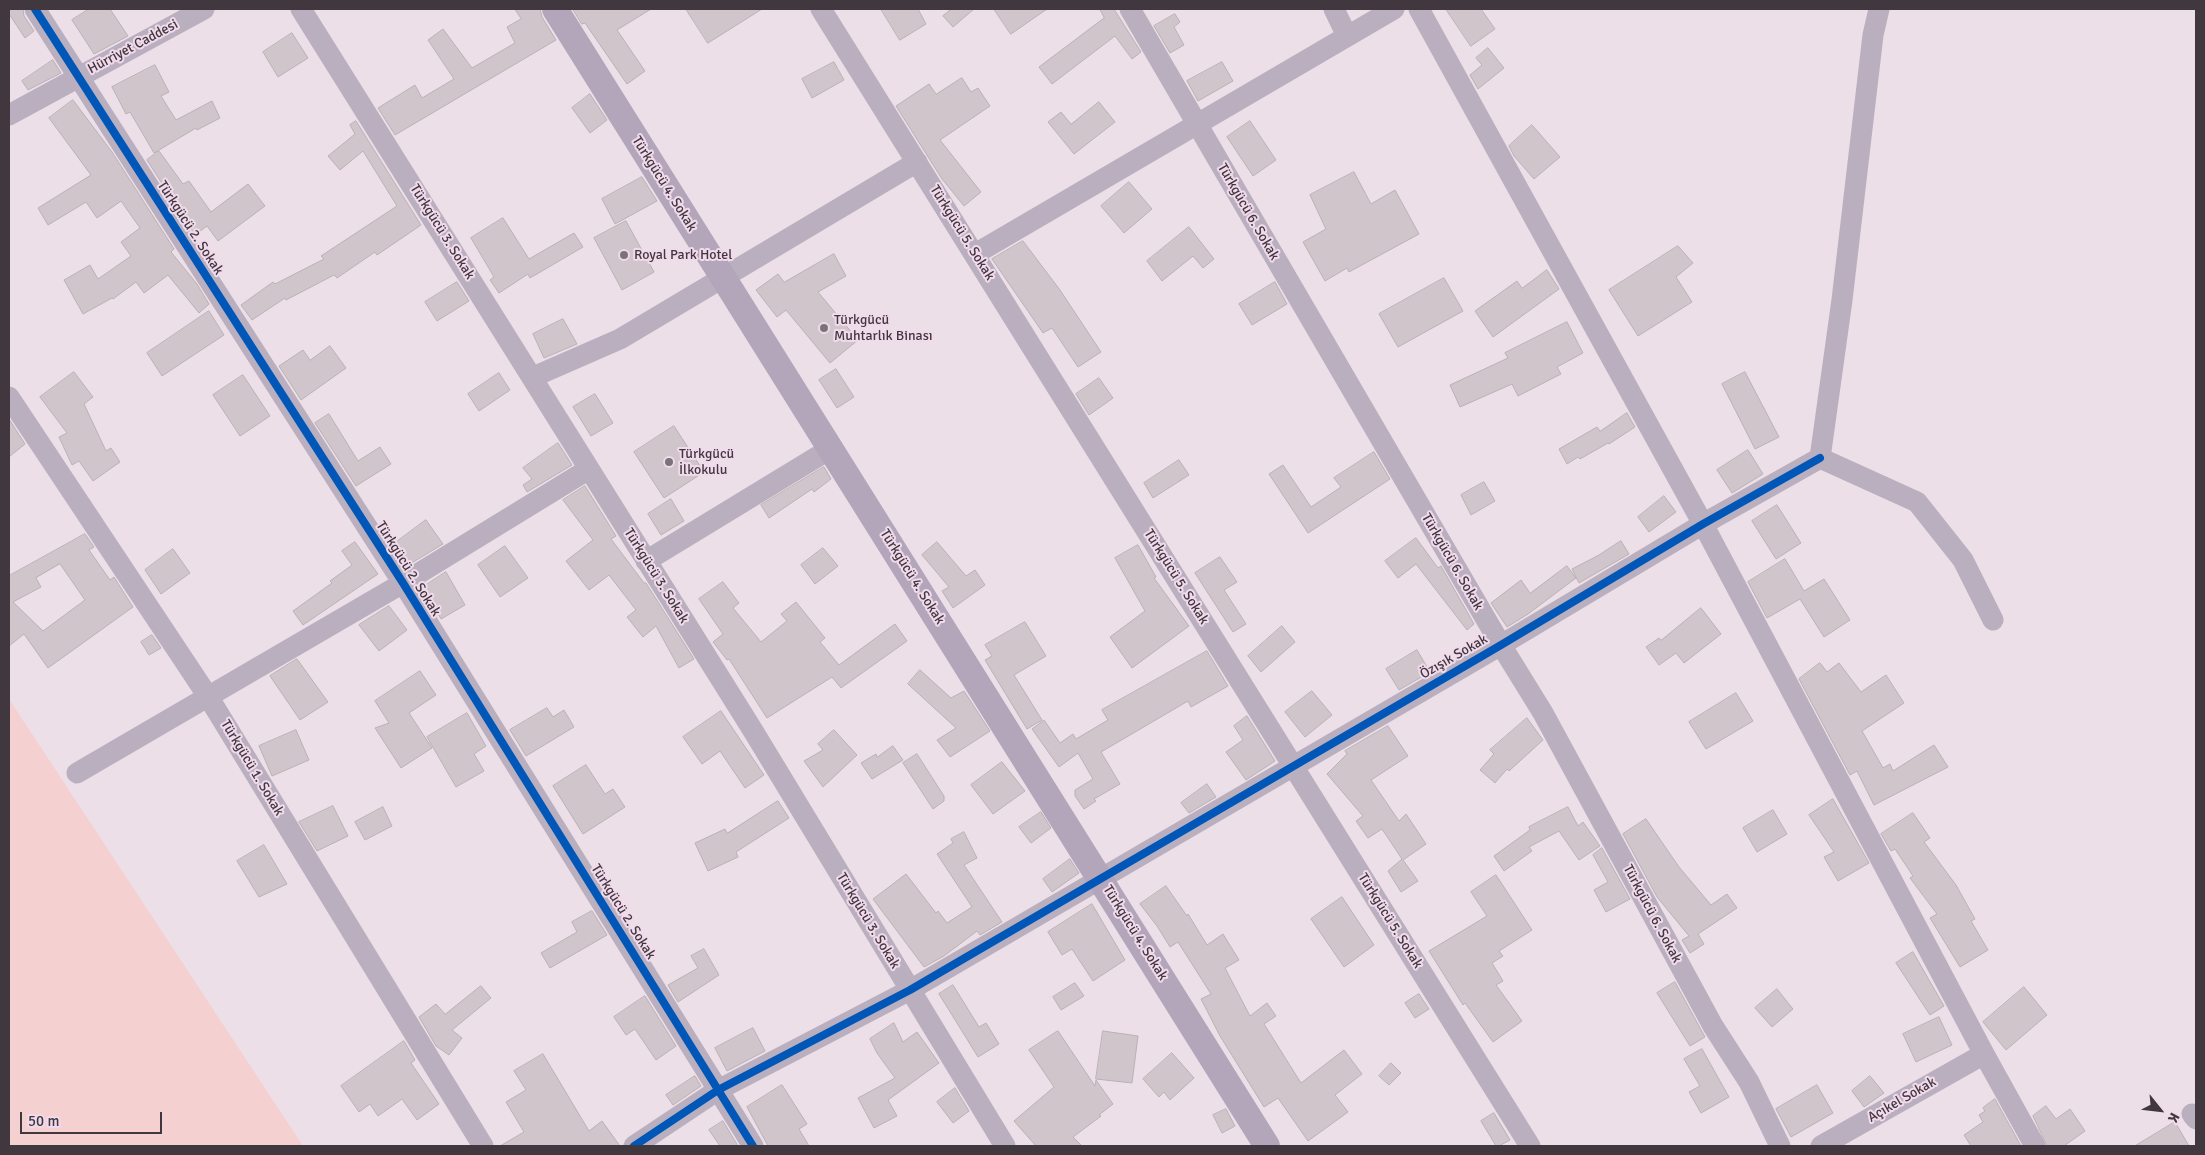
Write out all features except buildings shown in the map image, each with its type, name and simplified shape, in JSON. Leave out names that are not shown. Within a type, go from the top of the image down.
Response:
[{"type":"main road","name":"Türkgücü 4. Sokak","points":[[556,9],[722,278],[1101,878],[1267,1146]]},
{"type":"street","name":"Türkgücü 2. Sokak","points":[[35,9],[403,583],[754,1146]]},
{"type":"street","name":"Hürriyet Caddesi","points":[[9,115],[204,9]]},
{"type":"street","name":"Türkgücü 3. Sokak","points":[[301,9],[752,729],[1005,1146]]},
{"type":"street","name":"Türkgücü 5. Sokak","points":[[821,9],[1530,1146]]},
{"type":"street","name":"Türkgücü 6. Sokak","points":[[1130,9],[1501,645],[1543,713],[1713,1026],[1749,1082],[1780,1146]]},
{"type":"street","points":[[1334,9],[1347,36]]},
{"type":"street","points":[[975,254],[1394,9]]},
{"type":"street","points":[[1418,9],[1703,524],[1984,1054],[2035,1146]]},
{"type":"street","points":[[1879,9],[1872,45],[1842,300],[1820,458],[1917,502],[1963,560],[1993,620]]},
{"type":"street","points":[[533,378],[620,339],[917,162]]},
{"type":"street","name":"Türkgücü 1. Sokak","points":[[9,396],[209,698],[483,1146]]},
{"type":"street","points":[[646,561],[830,449]]},
{"type":"street","name":"Özışık Sokak","points":[[634,1146],[718,1090],[910,990],[1501,645],[1703,524],[1820,458]]},
{"type":"street","points":[[77,773],[209,698],[403,583],[589,469]]},
{"type":"street","name":"Açıkel Sokak","points":[[1821,1146],[1984,1054]]},
{"type":"shaded area","points":[[9,699],[303,1146],[9,1146]]},
{"type":"cycle path","points":[[35,9],[403,583],[753,1146]]},
{"type":"cycle path","points":[[634,1146],[718,1090],[910,990],[1501,645],[1703,524],[1820,458]]},
{"type":"place","name":"Royal Park Hotel","points":[[624,255]]},
{"type":"place","name":"Türkgücü Muhtarlık Binası","points":[[824,328]]},
{"type":"place","name":"Türkgücü İlkokulu","points":[[669,462]]}]
